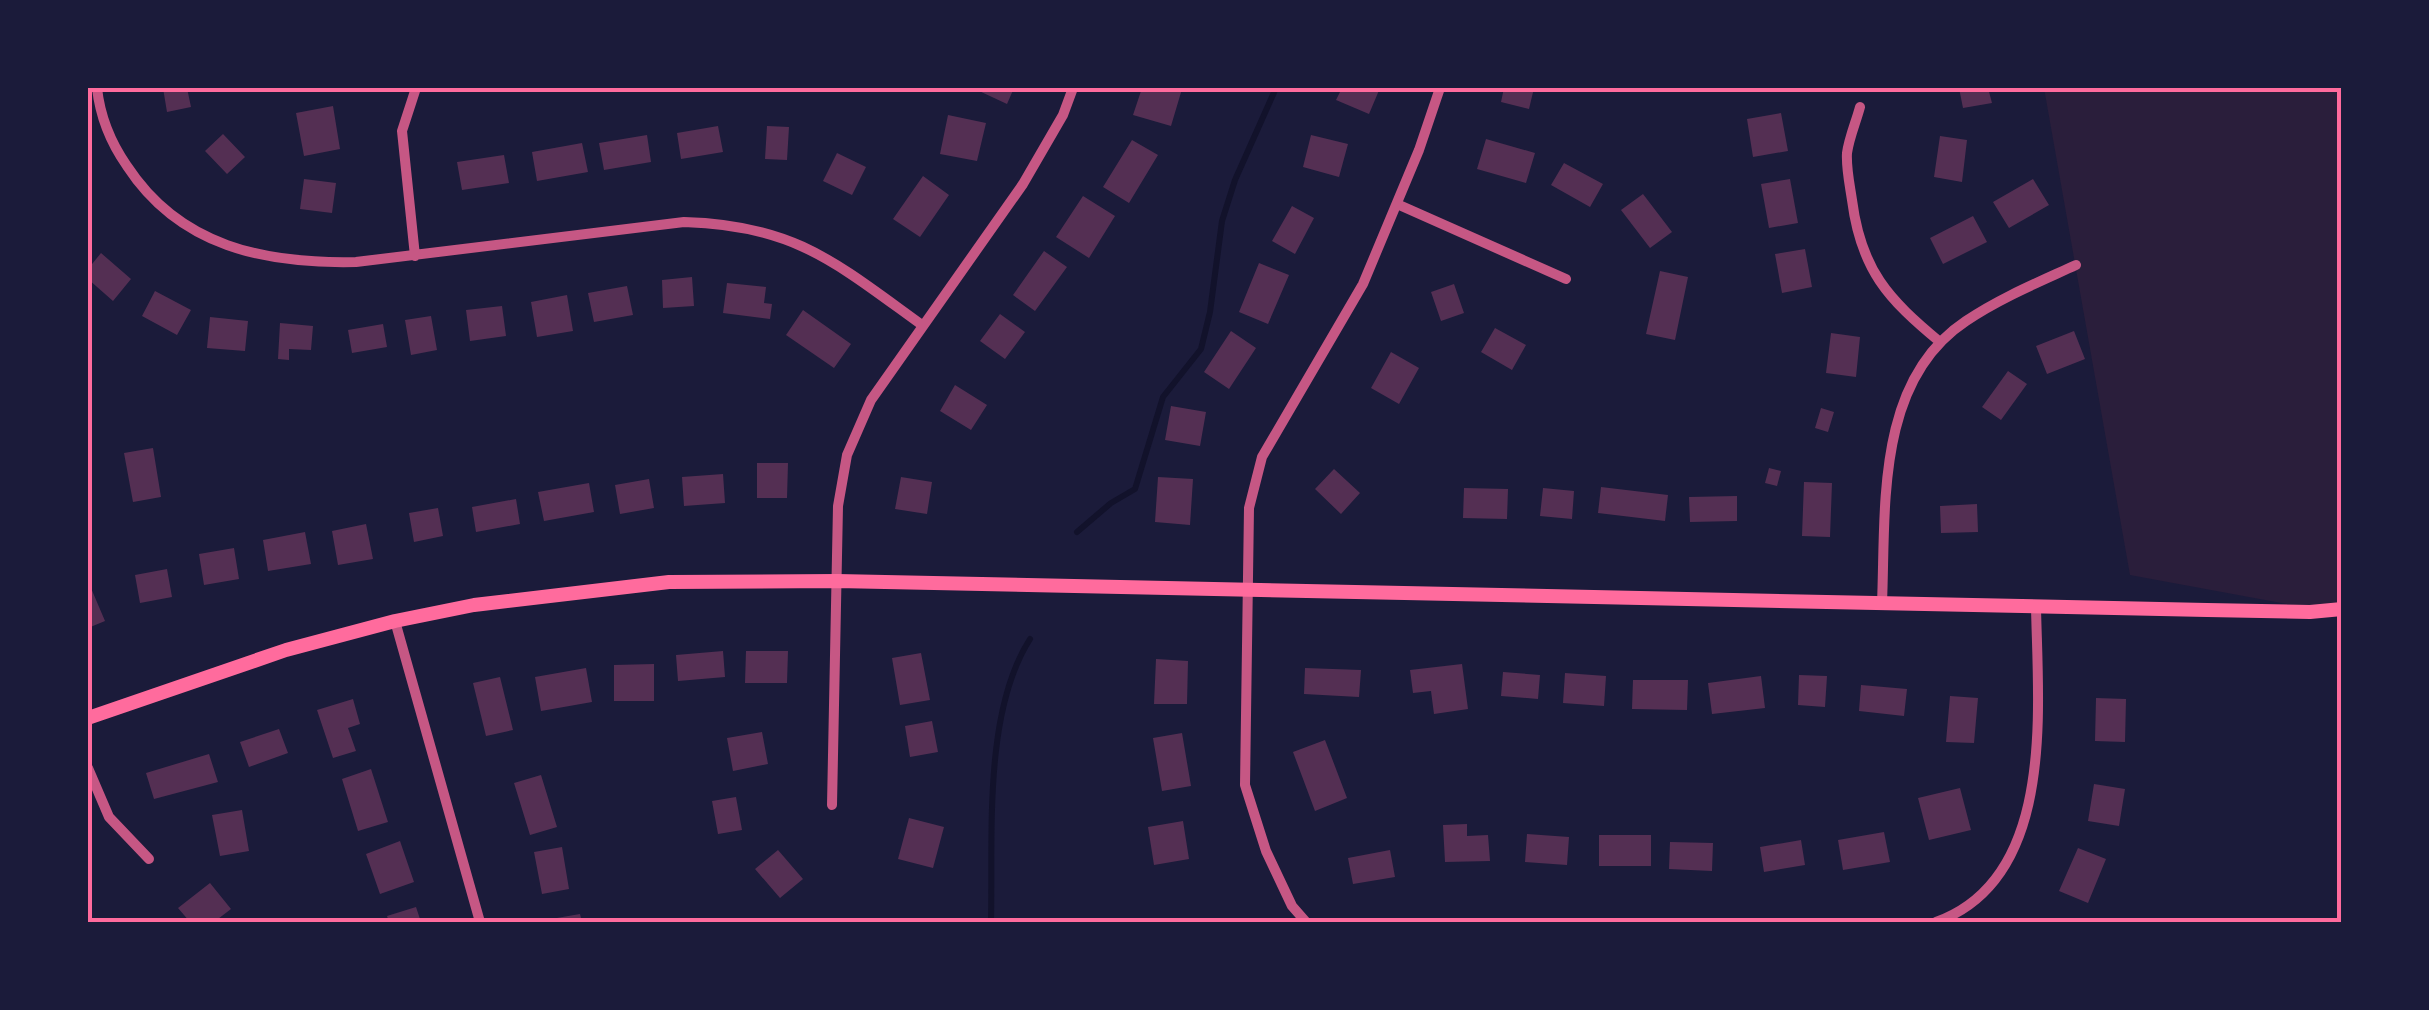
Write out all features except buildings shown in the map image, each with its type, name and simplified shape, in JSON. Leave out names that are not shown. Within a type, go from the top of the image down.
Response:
[{"type":"main road","points":[[88,718],[240,665],[395,620],[474,605],[651,583],[837,581],[2310,612],[2342,609]]},
{"type":"main road","points":[[2310,612],[2342,618]]},
{"type":"street","points":[[97,88],[108,130],[121,157],[158,205],[184,224],[226,245],[308,263],[415,256],[652,225],[719,223],[788,238],[854,276],[922,326]]},
{"type":"street","points":[[415,256],[402,131],[416,88]]},
{"type":"street","points":[[832,805],[838,506],[846,455],[871,400],[1022,184],[1063,116],[1073,88]]},
{"type":"street","points":[[1306,922],[1292,906],[1266,851],[1245,785],[1250,508],[1262,457],[1363,284],[1440,88]]},
{"type":"street","points":[[1860,108],[1847,154],[1856,228],[1870,272],[1888,295],[1940,342]]},
{"type":"street","points":[[1397,204],[1566,279]]},
{"type":"street","points":[[1882,603],[1887,489],[1895,431],[1918,370],[1940,342],[1964,322],[2076,265]]},
{"type":"street","points":[[1936,922],[1964,918],[2017,846],[2039,744],[2036,606]]},
{"type":"street","points":[[395,620],[480,922]]},
{"type":"street","points":[[88,768],[108,817],[148,859]]},
{"type":"shaded area","points":[[2044,88],[2341,88],[2341,614],[2130,575]]},
{"type":"waterway","points":[[1077,532],[1111,503],[1135,489],[1163,397],[1201,349],[1222,221],[1235,180],[1276,88]]},
{"type":"waterway","points":[[991,922],[992,814],[998,738],[1004,702],[1030,639]]}]
